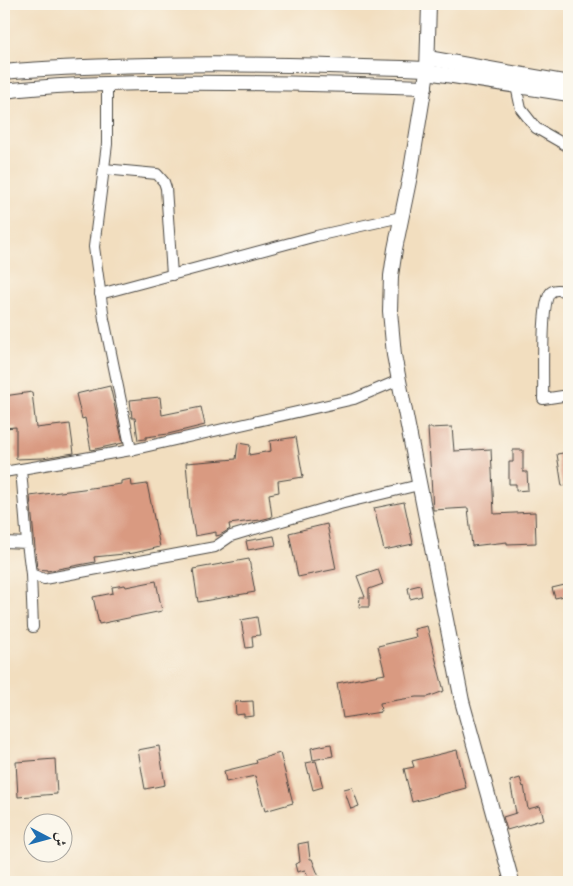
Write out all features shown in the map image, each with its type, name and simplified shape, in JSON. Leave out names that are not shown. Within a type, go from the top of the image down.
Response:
[{"type":"street","points":[[429,4],[425,87],[394,258],[390,311],[394,355],[462,701],[512,882]]},
{"type":"street","points":[[4,72],[31,69],[232,63],[427,66],[569,83]]},
{"type":"street","points":[[427,66],[516,86],[569,94]]},
{"type":"street","points":[[4,91],[107,84],[232,82],[425,87]]},
{"type":"street","points":[[107,84],[107,144],[94,247],[104,319],[131,450]]},
{"type":"street","points":[[516,86],[521,109],[536,128],[569,147]]},
{"type":"street","points":[[104,168],[157,174],[164,182],[172,275]]},
{"type":"street","points":[[100,294],[316,236],[401,217]]},
{"type":"street","points":[[569,292],[552,291],[549,294],[544,310],[544,399],[569,395]]},
{"type":"street","points":[[4,472],[131,450],[354,399],[399,380]]},
{"type":"street","points":[[22,469],[31,574],[33,627]]},
{"type":"street","points":[[31,574],[44,579],[216,547],[231,536],[240,533],[340,504],[420,485]]},
{"type":"street","points":[[4,542],[27,543]]},
{"type":"building","points":[[110,386],[123,443],[91,450],[85,418],[82,419],[76,394]]},
{"type":"building","points":[[32,392],[36,428],[70,424],[74,453],[43,458],[16,459],[16,427],[4,428],[4,396]]},
{"type":"building","points":[[160,397],[162,415],[201,407],[205,425],[138,440],[135,418],[132,418],[130,400]]},
{"type":"building","points":[[452,427],[454,451],[491,449],[494,514],[535,512],[536,543],[507,544],[507,542],[472,546],[468,508],[433,510],[428,428]]},
{"type":"building","points":[[296,437],[303,477],[278,481],[279,492],[269,494],[272,517],[229,524],[230,529],[216,536],[216,532],[195,536],[190,509],[186,463],[236,459],[238,443],[250,445],[249,455],[271,451],[270,441]]},
{"type":"building","points":[[513,450],[523,450],[523,472],[527,472],[528,490],[516,491],[516,484],[509,484],[509,462],[513,462]]},
{"type":"building","points":[[569,452],[569,485],[562,486],[557,454]]},
{"type":"building","points":[[131,479],[132,486],[147,484],[160,547],[134,553],[94,557],[95,562],[47,571],[37,569],[30,496],[121,484],[121,481]]},
{"type":"building","points":[[404,502],[413,544],[384,550],[374,508]]},
{"type":"building","points":[[327,524],[336,569],[298,577],[289,533]]},
{"type":"building","points":[[274,536],[276,545],[248,550],[246,541]]},
{"type":"building","points":[[249,559],[255,592],[198,602],[193,569]]},
{"type":"building","points":[[378,569],[383,584],[369,589],[369,607],[359,607],[360,597],[365,597],[357,576]]},
{"type":"building","points":[[156,581],[162,611],[99,624],[93,597],[113,593],[112,587],[125,585],[126,587]]},
{"type":"building","points":[[569,584],[569,595],[555,598],[552,588]]},
{"type":"building","points":[[420,585],[422,596],[410,599],[408,588]]},
{"type":"building","points":[[257,617],[260,635],[252,636],[253,647],[246,648],[241,620]]},
{"type":"building","points":[[427,626],[444,691],[428,697],[380,703],[381,712],[343,718],[337,683],[385,674],[378,646],[416,637],[414,629]]},
{"type":"building","points":[[253,701],[254,716],[244,717],[244,714],[236,715],[235,702]]},
{"type":"building","points":[[331,744],[333,756],[313,760],[311,748]]},
{"type":"building","points":[[159,746],[165,785],[145,789],[138,750]]},
{"type":"building","points":[[457,750],[466,788],[412,802],[404,769],[414,767],[412,761]]},
{"type":"building","points":[[280,753],[293,803],[265,811],[255,776],[226,782],[224,771],[257,763],[256,760]]},
{"type":"building","points":[[55,759],[57,794],[18,797],[16,762]]},
{"type":"building","points":[[316,761],[323,787],[313,790],[306,763]]},
{"type":"building","points":[[520,778],[524,786],[528,809],[540,806],[544,819],[507,830],[503,817],[516,813],[510,781]]},
{"type":"building","points":[[352,787],[359,806],[351,809],[344,789]]},
{"type":"building","points":[[308,842],[310,859],[312,859],[321,882],[310,882],[305,870],[297,872],[295,864],[300,862],[298,844]]}]
